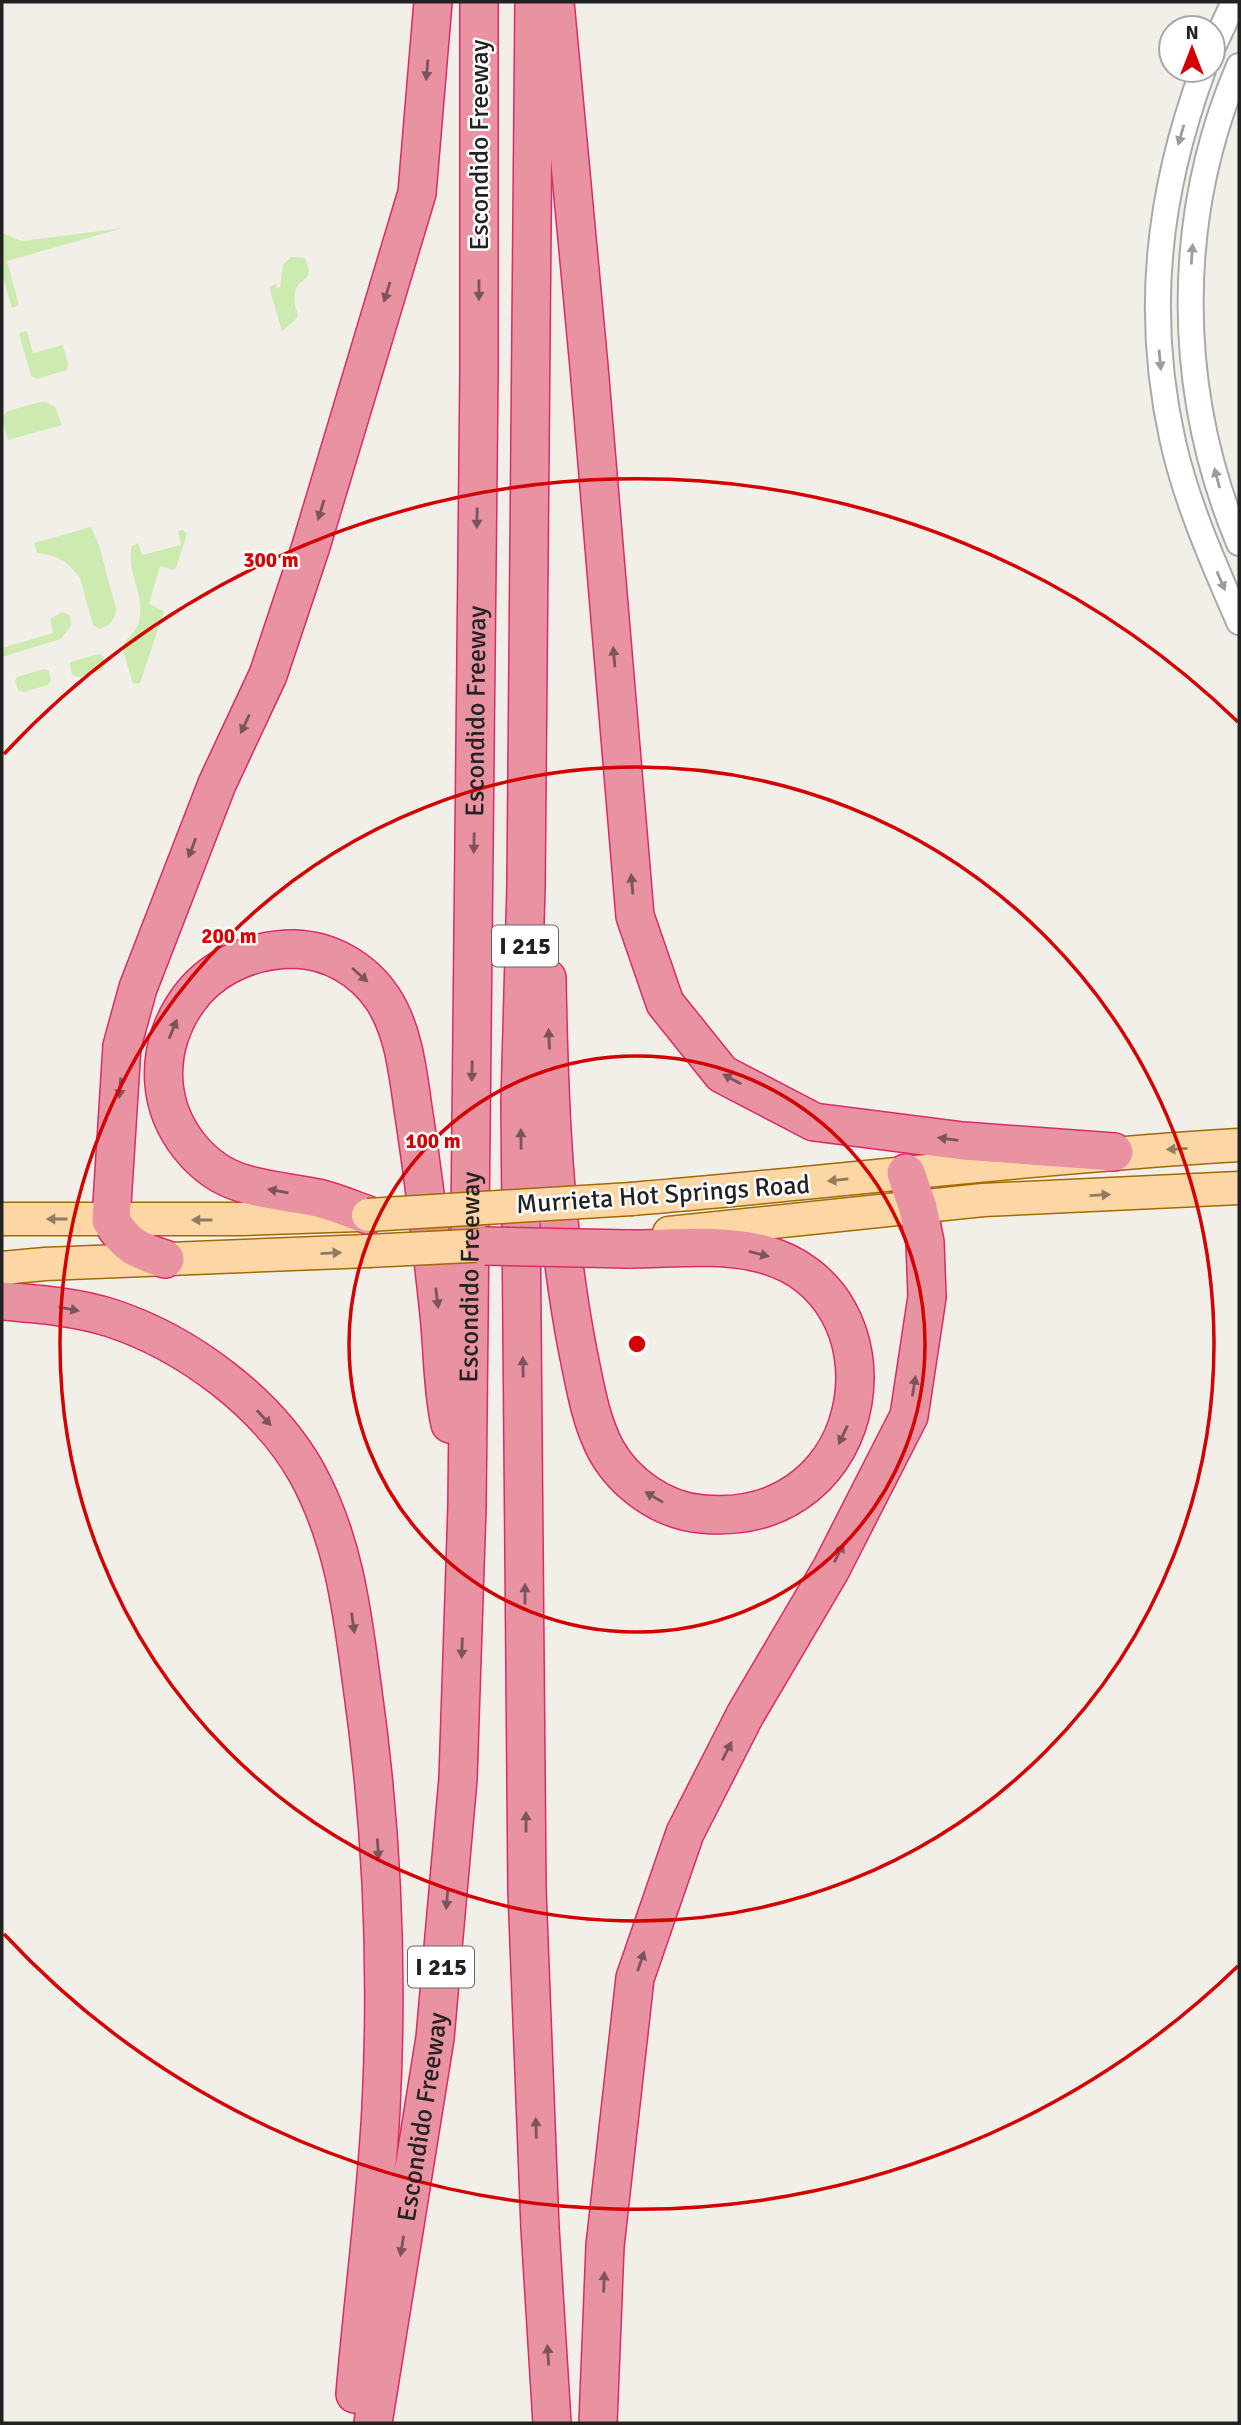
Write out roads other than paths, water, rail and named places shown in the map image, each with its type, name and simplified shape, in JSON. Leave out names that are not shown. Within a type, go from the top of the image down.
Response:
[{"type":"highway","points":[[165,1259],[136,1250],[121,1237],[111,1220],[122,1046],[138,988],[217,785],[268,675],[311,546],[413,206],[433,2]]},
{"type":"highway","name":"Escondido Freeway","points":[[373,2423],[435,2038],[458,1779],[467,1506],[479,371],[479,2]]},
{"type":"highway","name":"Escondido Freeway","points":[[534,2],[526,886],[520,1102],[527,1890],[540,2228],[552,2423]]},
{"type":"highway","points":[[555,2],[635,916],[665,1003],[722,1074],[814,1122],[963,1141],[1114,1152]]},
{"type":"highway","points":[[485,1246],[628,1243],[730,1249],[760,1253],[797,1270],[814,1282],[836,1310],[849,1342],[854,1365],[854,1399],[849,1422],[829,1462],[807,1486],[768,1508],[720,1516],[675,1509],[635,1485],[617,1467],[606,1449],[592,1413],[573,1326],[558,1209],[547,957],[526,886]]},
{"type":"highway","points":[[368,1215],[319,1199],[242,1184],[209,1167],[193,1152],[179,1132],[165,1092],[163,1074],[166,1050],[173,1026],[194,992],[211,975],[230,964],[261,953],[284,949],[323,953],[343,961],[359,973],[382,997],[390,1011],[407,1065],[439,1317],[444,1399],[467,1506]]},
{"type":"highway","points":[[598,2423],[605,2246],[635,1978],[685,1833],[745,1715],[831,1569],[909,1416],[927,1297],[925,1242],[918,1208],[906,1173]]},
{"type":"highway","points":[[2,1301],[49,1305],[110,1318],[172,1344],[223,1378],[266,1419],[288,1446],[306,1471],[333,1528],[348,1584],[371,1749],[383,1936],[381,2107],[370,2262],[353,2423]]},
{"type":"main road","name":"Murrieta Hot Springs Road","points":[[2,1219],[242,1219],[368,1215],[632,1199],[1114,1152],[1239,1145]]},
{"type":"main road","name":"Murrieta Hot Springs Road","points":[[628,1243],[983,1200],[1239,1188]]},
{"type":"main road","points":[[2,1268],[485,1246]]},
{"type":"street","points":[[1239,66],[1210,146],[1201,183],[1189,304],[1196,383],[1207,440],[1220,489],[1239,543]]},
{"type":"street","points":[[1198,84],[1176,153],[1161,227],[1158,335],[1164,398],[1183,477],[1204,540],[1239,622]]}]
